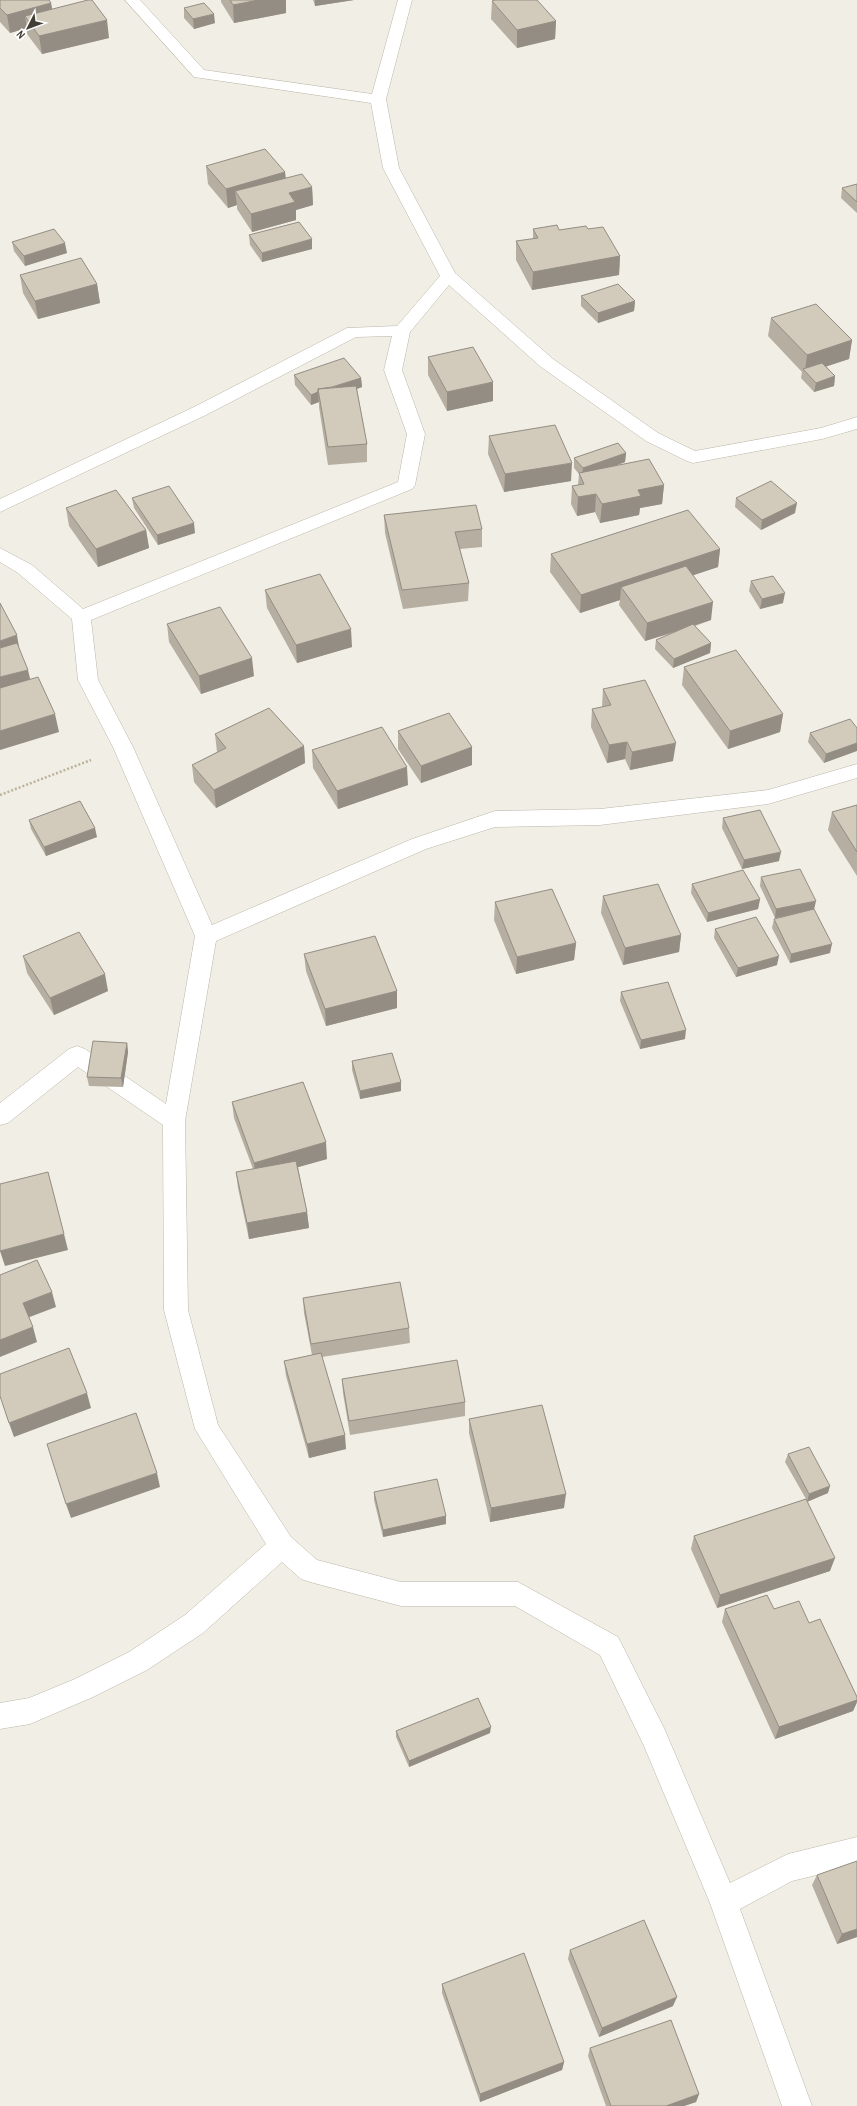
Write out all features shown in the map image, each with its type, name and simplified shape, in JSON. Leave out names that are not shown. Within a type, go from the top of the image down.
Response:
[{"type":"street","points":[[132,0],[199,74],[378,99]]},
{"type":"street","points":[[405,0],[378,99],[391,168],[448,276],[547,363],[652,437],[692,457],[822,433],[857,423]]},
{"type":"street","points":[[81,617],[406,485],[416,434],[393,370],[402,331],[448,276]]},
{"type":"street","points":[[0,506],[200,411],[353,332],[402,331]]},
{"type":"street","points":[[0,554],[25,569],[81,617],[88,680],[124,747],[206,936],[174,1122],[176,1310],[207,1429],[282,1546],[310,1570],[401,1594],[518,1594],[609,1646],[654,1737],[724,1902],[797,2106]]},
{"type":"street","points":[[206,936],[420,844],[495,819],[600,818],[768,797],[857,771]]},
{"type":"street","points":[[0,1116],[77,1055],[174,1122]]},
{"type":"street","points":[[0,1716],[30,1711],[84,1688],[138,1661],[194,1624],[282,1546]]},
{"type":"street","points":[[724,1902],[788,1868],[857,1851]]},
{"type":"path","points":[[0,794],[124,747]]},
{"type":"building","points":[[0,0],[49,0],[51,3],[7,15],[0,8]]},
{"type":"building","points":[[92,0],[107,20],[39,36],[25,16]]},
{"type":"building","points":[[230,0],[259,0],[233,5]]},
{"type":"building","points":[[537,0],[556,21],[517,30],[492,1]]},
{"type":"building","points":[[204,3],[214,14],[193,19],[184,8]]},
{"type":"building","points":[[265,149],[285,172],[226,189],[206,166]]},
{"type":"building","points":[[302,174],[312,187],[289,193],[295,202],[251,214],[235,191]]},
{"type":"building","points":[[857,184],[857,202],[842,188]]},
{"type":"building","points":[[299,222],[312,239],[262,253],[249,235]]},
{"type":"building","points":[[557,225],[559,230],[586,226],[588,229],[603,227],[620,256],[533,272],[516,241],[538,238],[533,229]]},
{"type":"building","points":[[54,229],[65,243],[24,256],[12,242]]},
{"type":"building","points":[[81,258],[97,284],[35,301],[20,275]]},
{"type":"building","points":[[618,284],[635,301],[598,313],[581,296]]},
{"type":"building","points":[[816,304],[852,340],[807,355],[771,318]]},
{"type":"building","points":[[473,347],[493,382],[447,392],[428,357]]},
{"type":"building","points":[[344,358],[361,378],[332,387],[318,389],[318,392],[311,395],[294,375]]},
{"type":"building","points":[[822,363],[835,376],[816,383],[803,369]]},
{"type":"building","points":[[356,386],[367,444],[328,447],[318,389]]},
{"type":"building","points":[[555,425],[572,463],[505,474],[489,436]]},
{"type":"building","points":[[618,443],[626,453],[583,468],[574,458]]},
{"type":"building","points":[[649,459],[664,485],[638,490],[641,496],[602,504],[596,494],[578,497],[572,486],[584,484],[579,473]]},
{"type":"building","points":[[771,481],[797,503],[762,520],[736,498]]},
{"type":"building","points":[[169,486],[194,523],[157,535],[132,498]]},
{"type":"building","points":[[116,490],[146,530],[96,549],[66,508]]},
{"type":"building","points":[[476,505],[482,529],[455,532],[469,583],[402,590],[384,515]]},
{"type":"building","points":[[688,510],[720,549],[581,595],[551,554]]},
{"type":"building","points":[[686,566],[713,602],[647,623],[621,587]]},
{"type":"building","points":[[320,574],[351,629],[296,645],[265,590]]},
{"type":"building","points":[[773,576],[785,593],[762,599],[751,581]]},
{"type":"building","points":[[0,603],[17,635],[0,641]]},
{"type":"building","points":[[220,607],[252,658],[199,676],[167,624]]},
{"type":"building","points":[[693,624],[711,643],[674,659],[656,640]]},
{"type":"building","points":[[17,643],[28,670],[0,677],[0,648]]},
{"type":"building","points":[[736,650],[783,714],[730,731],[684,667]]},
{"type":"building","points":[[38,677],[55,714],[0,731],[0,688]]},
{"type":"building","points":[[645,680],[676,743],[632,752],[627,742],[609,745],[592,709],[611,705],[603,689]]},
{"type":"building","points":[[269,708],[304,746],[214,790],[192,765],[226,748],[215,734]]},
{"type":"building","points":[[449,713],[472,747],[421,766],[398,731]]},
{"type":"building","points":[[850,719],[857,728],[857,743],[826,754],[810,733]]},
{"type":"building","points":[[382,727],[407,767],[337,791],[312,750]]},
{"type":"building","points":[[80,801],[95,828],[44,847],[29,820]]},
{"type":"building","points":[[857,805],[857,852],[832,812]]},
{"type":"building","points":[[760,810],[781,852],[744,860],[723,818]]},
{"type":"building","points":[[800,869],[816,901],[776,909],[761,877]]},
{"type":"building","points":[[743,870],[760,899],[708,913],[692,884]]},
{"type":"building","points":[[658,884],[681,935],[625,948],[603,896]]},
{"type":"building","points":[[552,889],[576,943],[517,957],[495,902]]},
{"type":"building","points":[[814,909],[832,944],[791,954],[774,919]]},
{"type":"building","points":[[756,917],[779,956],[738,968],[715,929]]},
{"type":"building","points":[[79,932],[105,974],[50,998],[23,956]]},
{"type":"building","points":[[375,936],[397,991],[325,1009],[304,954]]},
{"type":"building","points":[[668,982],[686,1030],[641,1040],[621,992]]},
{"type":"building","points":[[93,1041],[127,1043],[121,1078],[87,1077]]},
{"type":"building","points":[[392,1053],[401,1082],[360,1091],[352,1061]]},
{"type":"building","points":[[303,1082],[326,1142],[254,1163],[232,1102]]},
{"type":"building","points":[[296,1161],[307,1212],[247,1223],[236,1172]]},
{"type":"building","points":[[48,1172],[64,1234],[0,1251],[0,1184]]},
{"type":"building","points":[[37,1260],[52,1292],[23,1303],[33,1327],[0,1340],[0,1275]]},
{"type":"building","points":[[400,1282],[409,1328],[311,1344],[303,1298]]},
{"type":"building","points":[[69,1348],[87,1393],[9,1423],[0,1396],[0,1374]]},
{"type":"building","points":[[321,1353],[345,1435],[307,1444],[284,1361]]},
{"type":"building","points":[[457,1360],[465,1402],[349,1421],[342,1379]]},
{"type":"building","points":[[542,1405],[566,1494],[491,1508],[469,1419]]},
{"type":"building","points":[[136,1413],[157,1473],[66,1504],[47,1444]]},
{"type":"building","points":[[809,1447],[830,1486],[809,1494],[788,1454]]},
{"type":"building","points":[[437,1479],[446,1516],[383,1530],[374,1492]]},
{"type":"building","points":[[806,1499],[835,1558],[720,1595],[694,1536]]},
{"type":"building","points":[[767,1595],[774,1609],[799,1601],[809,1623],[820,1619],[857,1697],[857,1700],[779,1727],[725,1609]]},
{"type":"building","points":[[478,1698],[491,1727],[409,1761],[396,1731]]},
{"type":"building","points":[[857,1861],[857,1929],[842,1934],[817,1875]]},
{"type":"building","points":[[644,1920],[677,1997],[602,2028],[570,1950]]},
{"type":"building","points":[[524,1953],[564,2062],[480,2094],[442,1984]]},
{"type":"building","points":[[671,2020],[699,2094],[666,2106],[611,2106],[590,2048]]}]
